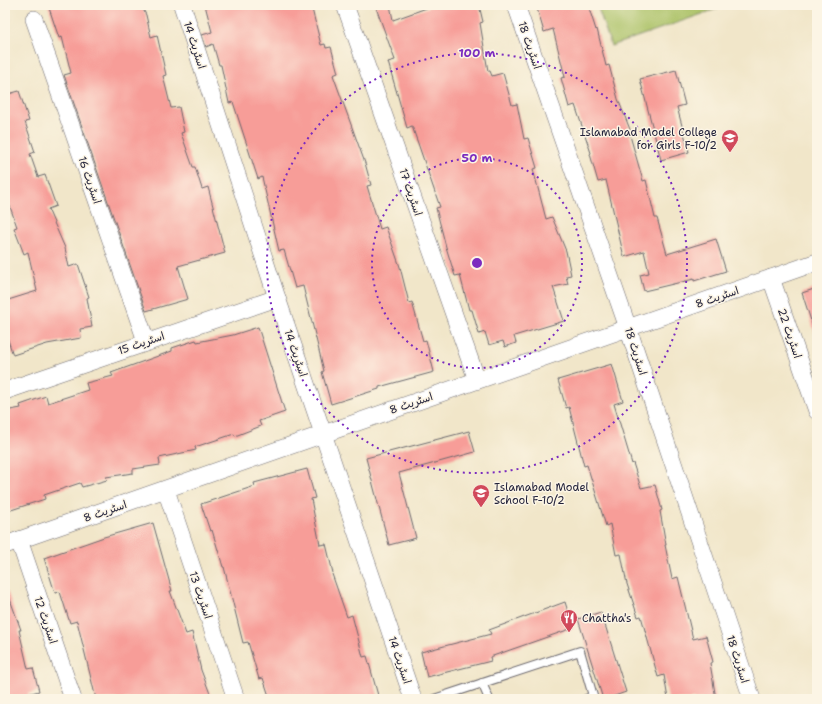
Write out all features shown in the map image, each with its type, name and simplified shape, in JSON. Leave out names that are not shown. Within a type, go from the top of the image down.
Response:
[{"type":"street","name":"اسٹریٹ 14","points":[[182,5],[277,298],[413,699]]},
{"type":"street","name":"اسٹریٹ 17","points":[[345,5],[477,380]]},
{"type":"street","name":"اسٹریٹ 18","points":[[516,5],[628,328],[752,699]]},
{"type":"street","name":"اسٹریٹ 16","points":[[34,19],[146,341]]},
{"type":"street","name":"اسٹریٹ 8","points":[[12,543],[166,490],[323,433],[817,262]]},
{"type":"street","name":"اسٹریٹ 22","points":[[771,278],[817,411]]},
{"type":"street","name":"اسٹریٹ 15","points":[[5,391],[146,341],[277,298]]},
{"type":"street","name":"اسٹریٹ 13","points":[[166,490],[236,699]]},
{"type":"street","name":"اسٹریٹ 12","points":[[12,543],[73,699]]},
{"type":"lane","points":[[434,699],[580,650],[593,696],[586,699]]},
{"type":"lane","points":[[482,683],[489,699]]},
{"type":"green space","points":[[597,5],[728,5],[611,46]]},
{"type":"building","points":[[48,5],[141,5],[146,15],[151,37],[157,35],[166,75],[163,76],[171,108],[179,107],[184,132],[181,133],[202,189],[208,187],[225,253],[178,266],[188,299],[146,311],[64,75],[71,73],[62,37],[59,38]]},
{"type":"building","points":[[205,5],[311,5],[321,45],[325,44],[326,48],[331,47],[338,73],[333,75],[365,163],[371,185],[367,186],[380,229],[386,227],[400,267],[409,303],[412,302],[423,341],[426,340],[434,372],[379,387],[379,389],[331,404],[322,372],[324,371],[303,286],[295,288],[284,250],[279,251],[262,177],[258,179],[233,102],[229,103],[221,65],[219,65],[213,44],[206,47],[202,35],[212,32]]},
{"type":"building","points":[[375,5],[390,5],[393,20],[435,5],[479,5],[483,22],[480,23],[488,71],[490,71],[492,76],[503,73],[512,105],[517,104],[524,139],[528,138],[537,168],[533,169],[546,219],[552,217],[566,251],[571,275],[566,276],[568,284],[553,287],[564,321],[514,336],[516,343],[505,347],[503,341],[489,345],[485,332],[479,334],[472,310],[469,310],[460,275],[455,276],[436,208],[440,207],[412,126],[407,128],[388,62],[395,60]]},
{"type":"building","points":[[536,5],[588,5],[596,30],[597,29],[606,66],[609,65],[618,99],[631,132],[629,132],[643,181],[646,180],[655,218],[657,218],[667,254],[716,239],[726,271],[694,281],[694,279],[644,291],[640,275],[649,273],[644,251],[624,257],[606,180],[598,182],[590,154],[591,153],[575,105],[569,107],[561,78],[565,77],[553,29],[544,32]]},
{"type":"building","points":[[676,70],[685,105],[677,107],[689,152],[661,160],[640,79]]},
{"type":"building","points":[[19,91],[29,121],[25,122],[35,152],[30,154],[38,177],[45,175],[56,206],[48,209],[65,248],[69,267],[78,264],[89,297],[87,298],[92,327],[80,329],[81,338],[47,344],[13,355],[5,331],[5,301],[37,291],[28,252],[24,254],[14,228],[17,227],[5,192],[5,95]]},
{"type":"building","points":[[817,288],[817,332],[815,333],[802,293]]},
{"type":"building","points":[[258,327],[285,412],[259,421],[261,426],[235,436],[234,434],[195,447],[196,450],[159,458],[160,465],[133,469],[133,473],[106,477],[107,480],[82,487],[80,483],[44,495],[45,499],[5,512],[5,411],[21,408],[20,405],[46,396],[48,403],[88,390],[86,383],[113,376],[111,373],[172,351],[172,348],[196,340],[197,342],[233,335]]},
{"type":"building","points":[[612,364],[623,401],[614,404],[632,464],[633,463],[641,488],[655,485],[662,510],[660,511],[672,579],[678,577],[693,639],[706,636],[713,662],[710,663],[716,699],[668,699],[664,675],[658,677],[641,616],[638,617],[627,584],[621,554],[616,555],[610,524],[606,526],[587,465],[584,466],[569,407],[566,408],[558,380]]},
{"type":"building","points":[[469,431],[475,452],[399,473],[416,538],[389,545],[366,458]]},
{"type":"building","points":[[307,469],[315,498],[311,499],[320,545],[326,544],[332,574],[347,617],[352,615],[363,657],[367,656],[379,699],[270,699],[263,678],[259,679],[248,642],[243,643],[224,567],[212,530],[210,531],[201,504],[255,486],[254,483]]},
{"type":"building","points":[[153,523],[172,591],[170,591],[186,634],[192,632],[201,670],[212,699],[96,699],[77,621],[70,623],[60,592],[55,593],[44,558],[104,537]]},
{"type":"building","points":[[5,591],[7,591],[21,630],[19,630],[28,669],[33,668],[39,691],[28,694],[30,699],[5,699]]},
{"type":"building","points":[[565,602],[573,628],[490,657],[491,661],[427,677],[421,652],[491,634],[489,630]]},
{"type":"building","points":[[601,612],[626,692],[606,699],[603,699],[578,619]]},
{"type":"place","name":"Islamabad Model College for Girls F-10/2","points":[[730,153]]},
{"type":"place","name":"Islamabad Model School F-10/2","points":[[481,508]]},
{"type":"place","name":"Chattha's","points":[[569,633]]}]
